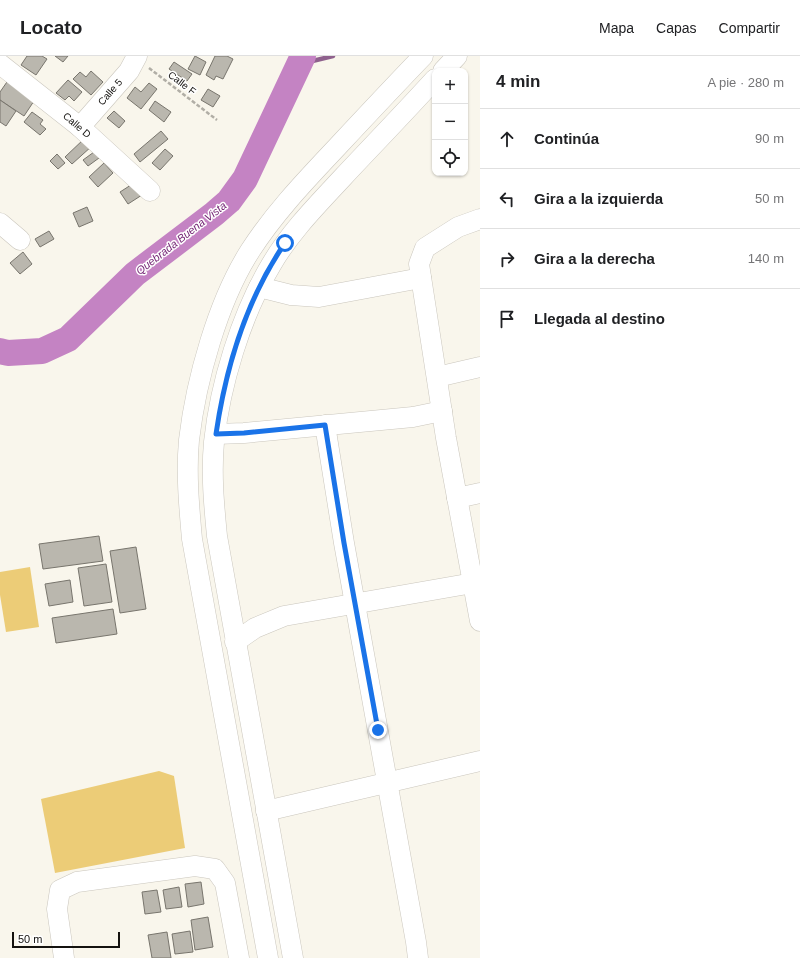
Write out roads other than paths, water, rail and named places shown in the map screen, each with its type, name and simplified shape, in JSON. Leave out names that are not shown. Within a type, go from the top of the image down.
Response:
[{"type":"street","points":[[268,958],[192,539],[188,499],[188,471],[194,411],[203,368],[218,319],[250,252],[269,224],[296,192],[423,56]]},
{"type":"street","points":[[446,68],[457,56]]},
{"type":"street","name":"Calle 5","points":[[80,127],[121,81],[137,57]]},
{"type":"street","name":"Calle D","points":[[6,62],[150,191]]},
{"type":"street","points":[[293,958],[217,536],[213,498],[216,434],[234,351],[242,327],[259,287],[271,264],[301,224],[432,82]]},
{"type":"street","points":[[480,219],[458,227],[426,248],[419,264],[457,498],[480,616]]},
{"type":"street","points":[[0,223],[20,240]]},
{"type":"street","points":[[259,287],[291,295],[319,297],[421,278]]},
{"type":"street","points":[[437,377],[480,367]]},
{"type":"street","points":[[216,434],[244,433],[413,417],[442,411]]},
{"type":"street","points":[[325,425],[355,604],[418,958]]},
{"type":"street","points":[[457,498],[480,493]]},
{"type":"street","points":[[235,642],[255,628],[284,616],[473,583]]},
{"type":"street","points":[[266,811],[480,762]]},
{"type":"street","points":[[64,958],[57,909],[60,890],[77,882],[195,866],[215,869],[226,883],[239,958]]},
{"type":"street","points":[[232,917],[260,916]]},
{"type":"waterway","name":"Quebrada Buena Vista","points":[[0,351],[8,353],[42,351],[68,339],[135,274],[229,201],[245,179],[303,56]]},
{"type":"waterway","points":[[300,64],[333,56]]}]
